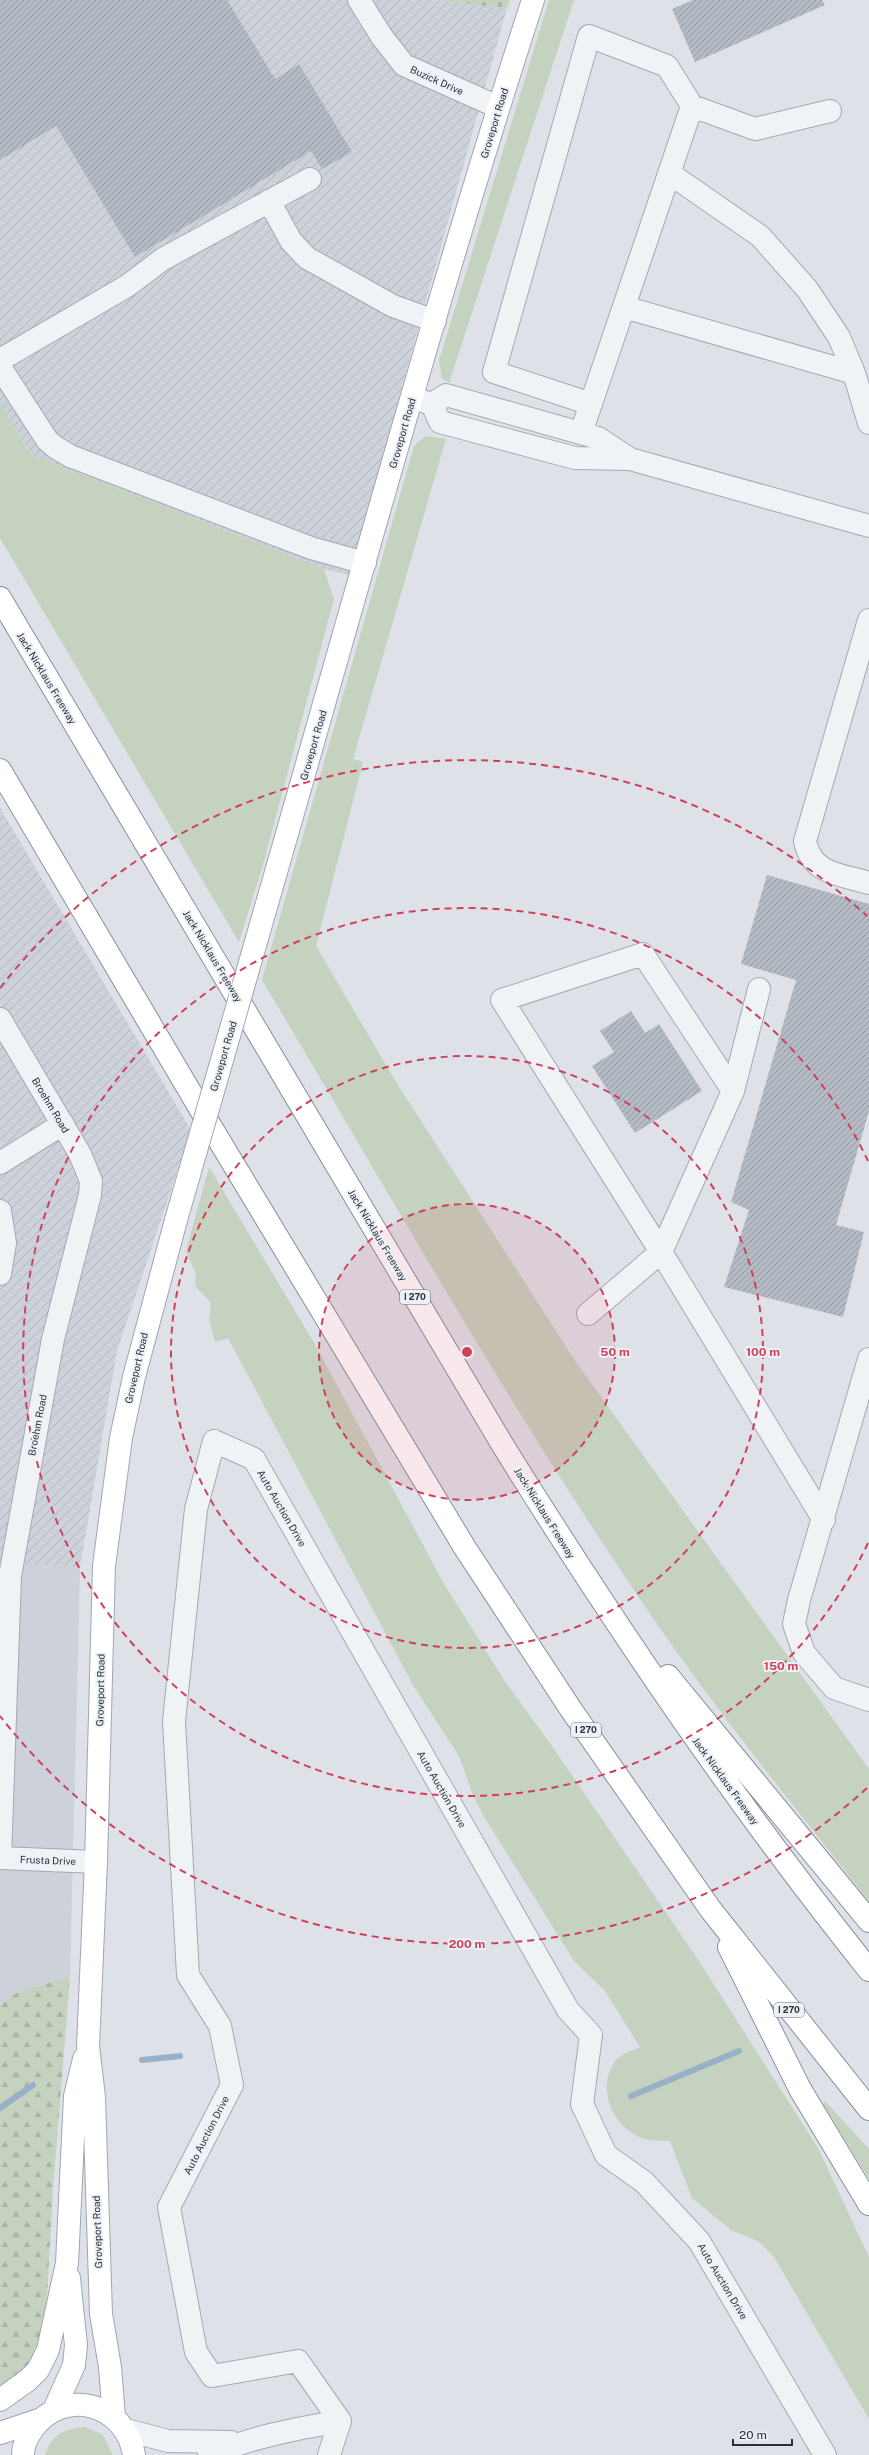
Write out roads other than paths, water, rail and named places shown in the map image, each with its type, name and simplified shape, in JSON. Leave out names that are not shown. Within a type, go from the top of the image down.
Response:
[{"type":"main road","name":"Groveport Road","points":[[134,2455],[132,2444],[120,2424],[101,2314],[94,2097],[88,2046],[96,1862],[104,1566],[121,1438],[137,1363],[176,1220],[365,563],[422,401],[435,321],[498,107],[533,0]]},
{"type":"main road","name":"Jack Nicklaus Freeway","points":[[0,598],[502,1444],[578,1566],[708,1756],[776,1851],[869,1970]]},
{"type":"main road","name":"I 270","points":[[0,770],[209,1124],[465,1548],[572,1711],[711,1910],[869,2108]]},
{"type":"main road","points":[[578,1566],[869,1921]]},
{"type":"main road","points":[[711,1910],[800,2089],[869,2204]]},
{"type":"main road","name":"Groveport Road","points":[[22,2455],[28,2436],[46,2415],[74,2365],[76,2345],[67,2263],[75,2096],[88,2046]]},
{"type":"main road","name":"Groveport Road","points":[[0,2400],[28,2380],[44,2360],[67,2263]]},
{"type":"main road","points":[[0,2433],[69,2405],[84,2404],[100,2408],[120,2424]]},
{"type":"street","name":"Buzick Drive","points":[[359,0],[382,37],[404,65],[498,107]]},
{"type":"street","points":[[591,404],[494,372],[589,36],[667,66],[692,106],[755,129],[830,111]]},
{"type":"street","points":[[582,433],[692,106]]},
{"type":"street","points":[[669,173],[760,236],[807,289],[839,338],[854,373],[869,423]]},
{"type":"street","points":[[0,360],[127,286],[162,259],[310,179]]},
{"type":"street","points":[[269,201],[292,241],[307,258],[392,306],[435,321]]},
{"type":"street","points":[[624,307],[854,373]]},
{"type":"street","points":[[0,367],[47,440],[55,448],[70,456],[311,548],[365,563]]},
{"type":"street","points":[[630,459],[598,438],[446,395],[422,401],[440,422],[575,458],[630,459],[869,526]]},
{"type":"street","points":[[528,446],[534,420]]},
{"type":"street","points":[[869,620],[805,841],[808,855],[818,867],[869,883]]},
{"type":"street","points":[[733,1091],[643,954],[502,1000],[661,1252],[824,1520]]},
{"type":"street","points":[[588,1314],[661,1252],[733,1091],[759,989]]},
{"type":"street","name":"Broehm Road","points":[[0,1019],[63,1124],[86,1168],[91,1181],[90,1195],[53,1339],[5,1575],[0,1858]]},
{"type":"street","points":[[0,1163],[63,1124]]},
{"type":"street","points":[[0,1210],[4,1243],[0,1270]]},
{"type":"street","points":[[869,1359],[824,1520],[799,1600],[794,1624],[804,1653],[834,1688],[869,1700]]},
{"type":"street","name":"Auto Auction Drive","points":[[340,2421],[298,2361],[212,2376],[196,2352],[169,2207],[232,2085],[220,2026],[188,1975],[174,1721],[196,1509],[214,1441],[254,1459],[568,2010],[591,2035],[582,2104],[606,2155],[644,2182],[699,2241],[825,2455]]},
{"type":"street","name":"Frusta Drive","points":[[0,1858],[96,1862]]},
{"type":"street","points":[[209,2455],[241,2442],[340,2421],[329,2455]]},
{"type":"street","points":[[120,2424],[168,2441],[241,2442]]},
{"type":"waterway","points":[[631,2096],[739,2051]]},
{"type":"waterway","points":[[142,2060],[180,2056]]},
{"type":"waterway","points":[[0,2108],[33,2085]]}]
